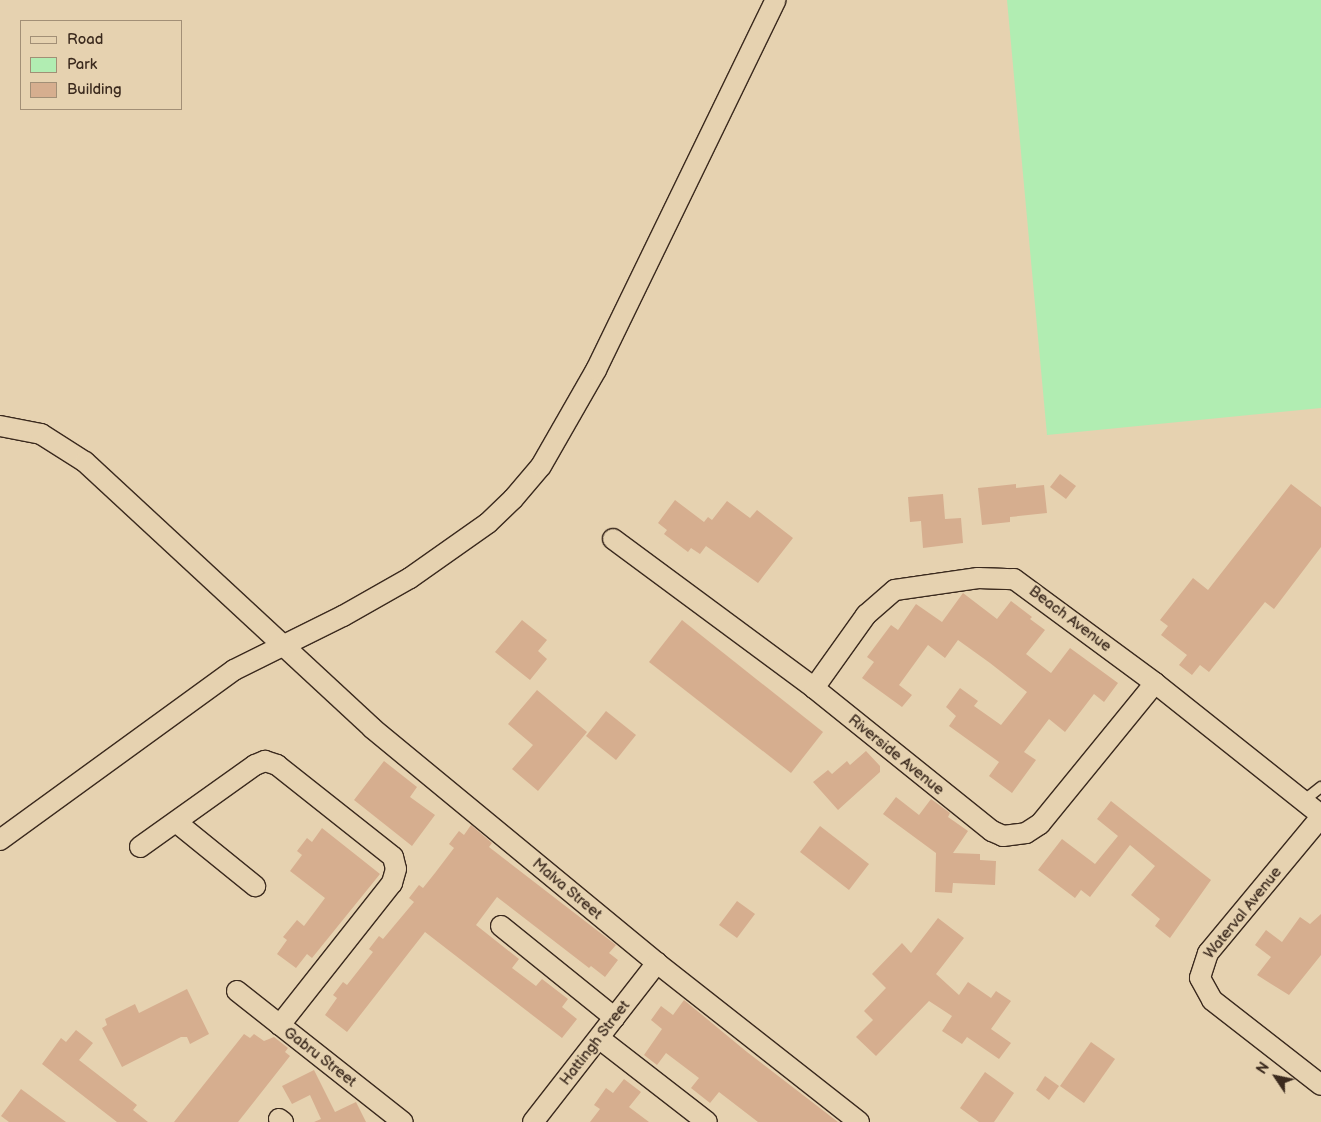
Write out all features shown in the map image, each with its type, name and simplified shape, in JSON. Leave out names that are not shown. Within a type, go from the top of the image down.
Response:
[{"type":"street","points":[[0,840],[174,710],[234,670],[284,646],[410,578],[455,547],[488,523],[541,466],[565,429],[664,237],[776,0]]},
{"type":"street","name":"Malva Street","points":[[0,426],[41,434],[85,462],[372,728],[658,963],[859,1122]]},
{"type":"street","name":"Riverside Avenue","points":[[613,539],[814,688],[992,831],[1015,836],[1040,824],[1155,683]]},
{"type":"street","name":"Beach Avenue","points":[[814,688],[866,615],[895,590],[994,576],[1021,582],[1155,683],[1321,816]]},
{"type":"street","points":[[140,848],[255,765],[265,761],[277,765],[393,857],[396,869],[392,883],[280,1025]]},
{"type":"street","name":"Waterval Avenue","points":[[1321,816],[1208,953],[1200,978],[1212,1000],[1321,1085]]},
{"type":"street","points":[[176,822],[255,886]]},
{"type":"street","points":[[502,926],[615,1018]]},
{"type":"street","name":"Hattingh Street","points":[[533,1122],[658,963]]},
{"type":"street","name":"Gabru Street","points":[[237,991],[403,1122]]},
{"type":"street","points":[[600,1038],[707,1122]]},
{"type":"lane","points":[[1303,801],[1321,787]]},
{"type":"green space","points":[[1007,0],[1321,0],[1321,408],[1047,435]]},
{"type":"building","points":[[1060,474],[1076,486],[1066,499],[1050,487]]},
{"type":"building","points":[[1016,484],[1016,488],[1044,485],[1047,513],[1010,517],[1010,522],[982,525],[978,488]]},
{"type":"building","points":[[1291,484],[1321,507],[1321,547],[1274,609],[1265,602],[1209,672],[1200,665],[1192,675],[1179,665],[1187,655],[1161,635],[1168,626],[1160,620],[1193,578],[1208,590]]},
{"type":"building","points":[[943,494],[945,519],[961,518],[963,543],[923,548],[921,521],[910,522],[908,497]]},
{"type":"building","points":[[675,500],[704,522],[708,517],[712,520],[727,501],[750,518],[757,510],[793,538],[758,583],[706,546],[700,554],[691,548],[688,552],[664,534],[667,530],[658,523]]},
{"type":"building","points":[[963,593],[997,619],[1011,601],[1032,617],[1030,619],[1045,630],[1026,654],[1051,673],[1070,648],[1118,683],[1104,702],[1094,694],[1065,732],[1049,719],[1024,752],[1036,760],[1012,793],[989,776],[999,762],[949,726],[956,716],[946,707],[960,688],[978,701],[974,706],[1001,725],[1027,692],[990,663],[958,640],[945,658],[928,645],[899,685],[912,695],[902,707],[862,678],[874,662],[867,657],[891,625],[898,630],[916,604],[942,622]]},
{"type":"building","points":[[522,620],[547,640],[538,651],[547,659],[530,680],[495,652]]},
{"type":"building","points":[[682,620],[823,732],[791,773],[649,662]]},
{"type":"building","points":[[537,690],[587,732],[538,791],[512,769],[533,745],[508,724]]},
{"type":"building","points":[[606,711],[636,735],[616,760],[586,736]]},
{"type":"building","points":[[866,751],[880,766],[880,772],[838,810],[813,782],[828,770],[832,774],[847,761],[850,765]]},
{"type":"building","points":[[384,761],[417,787],[410,797],[435,815],[412,846],[354,800]]},
{"type":"building","points":[[896,797],[919,815],[931,799],[950,813],[948,817],[968,831],[953,853],[980,854],[980,860],[996,861],[995,885],[953,883],[952,893],[935,892],[936,853],[883,814]]},
{"type":"building","points":[[1111,801],[1211,880],[1170,938],[1155,926],[1160,919],[1131,895],[1155,866],[1130,845],[1090,897],[1081,890],[1075,898],[1038,870],[1062,839],[1095,864],[1118,836],[1097,819]]},
{"type":"building","points":[[471,825],[492,843],[489,847],[616,945],[609,953],[618,960],[605,977],[591,966],[589,968],[497,897],[476,925],[519,959],[512,968],[536,986],[542,979],[568,999],[562,1007],[577,1019],[562,1038],[425,932],[347,1032],[325,1015],[337,998],[333,995],[343,982],[347,985],[373,952],[369,949],[379,936],[383,939],[414,902],[409,898],[419,885],[423,888],[454,848],[449,844],[459,831],[464,835]]},
{"type":"building","points":[[820,826],[869,864],[849,890],[800,852]]},
{"type":"building","points":[[322,828],[380,874],[312,958],[307,954],[296,968],[277,954],[287,940],[283,937],[297,920],[304,926],[325,898],[290,871],[302,855],[297,851],[307,838],[312,842]]},
{"type":"building","points":[[737,901],[755,914],[737,938],[719,925]]},
{"type":"building","points":[[1321,914],[1321,955],[1289,995],[1257,975],[1271,957],[1255,945],[1266,930],[1282,942],[1300,917],[1310,924]]},
{"type":"building","points":[[938,918],[964,938],[936,974],[959,995],[968,982],[991,998],[996,991],[1011,1001],[991,1029],[1011,1043],[999,1059],[967,1037],[962,1044],[942,1031],[952,1016],[929,1001],[876,1056],[856,1037],[873,1020],[864,1011],[886,988],[872,974],[902,943],[911,953]]},
{"type":"building","points":[[187,989],[209,1034],[190,1044],[187,1037],[181,1037],[122,1067],[102,1028],[107,1025],[105,1019],[135,1004],[139,1013]]},
{"type":"building","points":[[684,1000],[747,1052],[838,1122],[758,1122],[719,1092],[710,1103],[691,1088],[699,1078],[666,1053],[657,1065],[644,1055],[662,1029],[651,1020],[661,1006],[673,1015]]},
{"type":"building","points":[[76,1030],[93,1043],[79,1060],[137,1105],[133,1110],[148,1122],[117,1122],[42,1064],[61,1038],[66,1042]]},
{"type":"building","points":[[244,1034],[250,1038],[254,1034],[264,1041],[274,1037],[288,1048],[285,1052],[290,1056],[238,1122],[174,1122]]},
{"type":"building","points":[[1091,1042],[1115,1059],[1084,1103],[1060,1086]]},
{"type":"building","points":[[314,1070],[335,1112],[356,1102],[366,1122],[314,1122],[321,1119],[310,1095],[292,1104],[282,1086]]},
{"type":"building","points":[[985,1072],[1014,1093],[994,1122],[979,1122],[960,1108]]},
{"type":"building","points":[[1045,1076],[1059,1086],[1049,1100],[1036,1090]]},
{"type":"building","points":[[624,1079],[641,1092],[629,1107],[649,1122],[590,1122],[600,1109],[594,1105],[606,1088],[613,1093]]},
{"type":"building","points":[[21,1089],[66,1122],[9,1122],[1,1116]]}]
